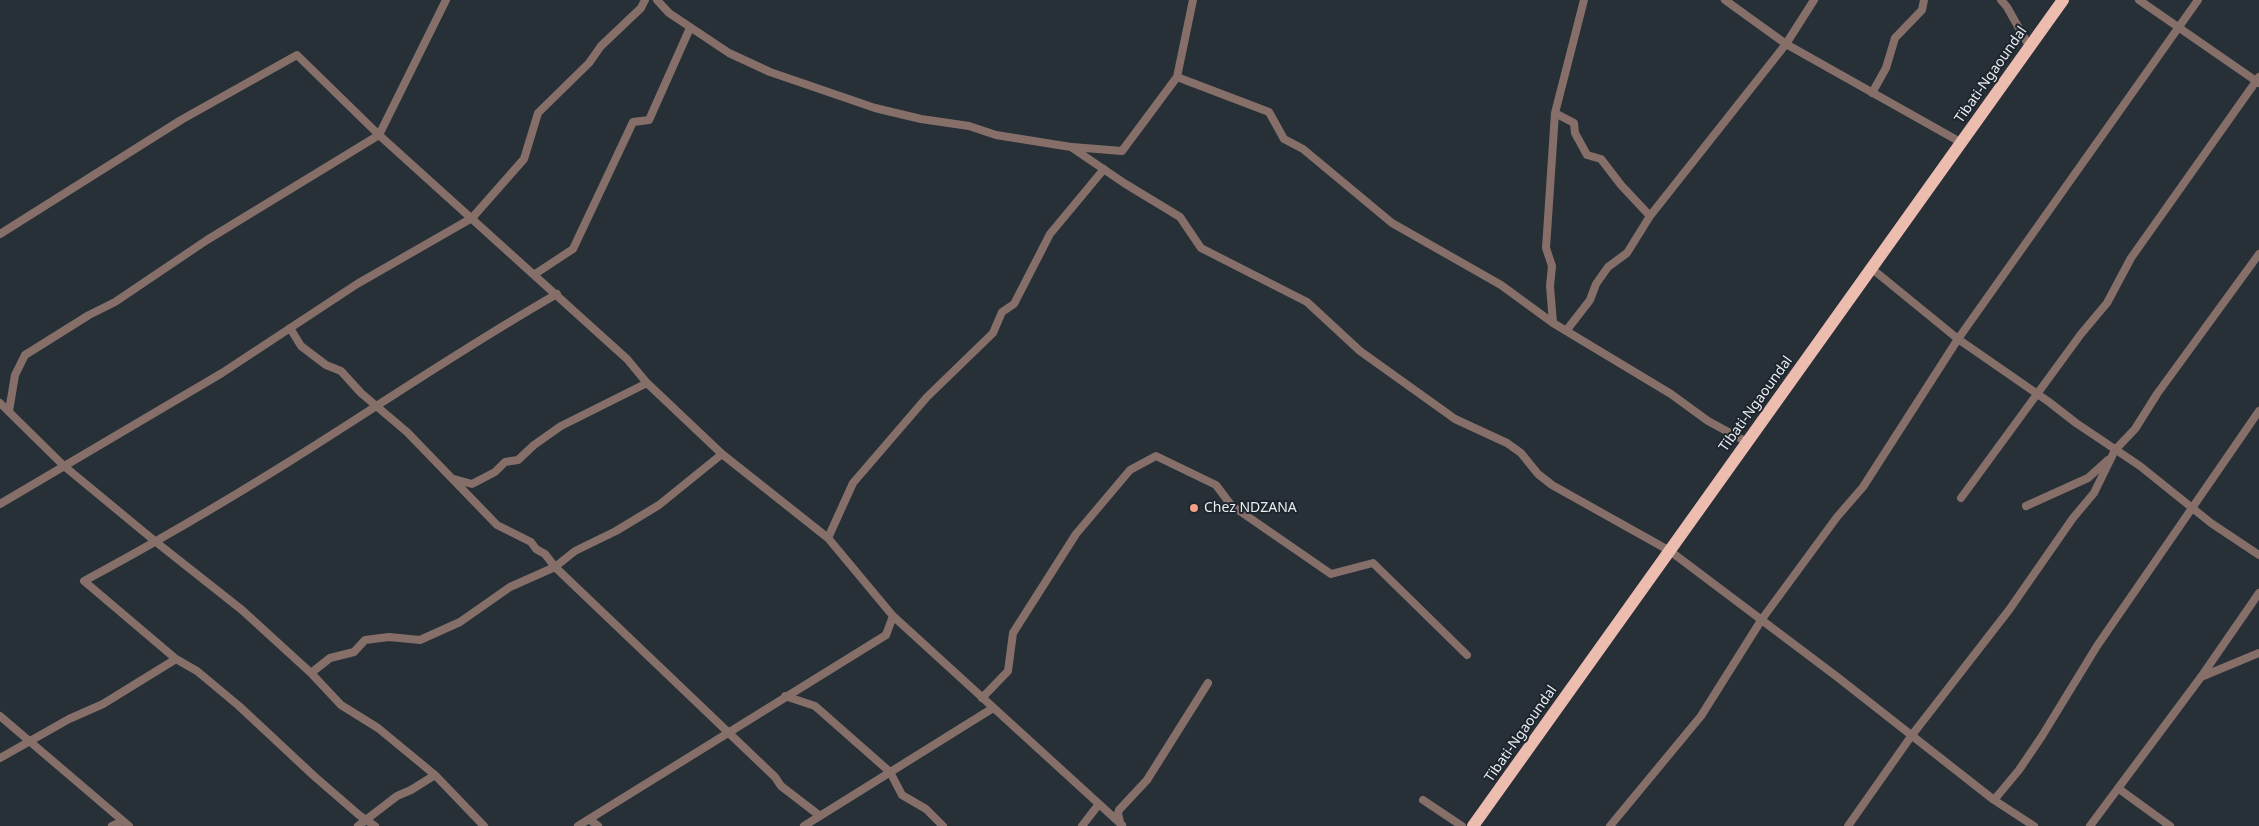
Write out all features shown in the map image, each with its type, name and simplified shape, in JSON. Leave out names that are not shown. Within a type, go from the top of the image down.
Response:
[{"type":"highway","name":"Tibati-Ngaoundal","points":[[1473,826],[1835,322],[1870,268],[1962,143],[2063,0]]},
{"type":"street","points":[[10,411],[15,375],[25,355],[89,315],[115,302],[207,240],[379,135],[446,0]]},
{"type":"street","points":[[0,504],[222,373],[358,284],[472,218],[524,159],[538,112],[589,62],[601,46],[641,8],[646,0]]},
{"type":"street","points":[[657,0],[669,13],[729,53],[770,72],[875,108],[921,119],[969,126],[996,135],[1071,147],[1122,151],[1176,77],[1193,0]]},
{"type":"street","points":[[1553,322],[1550,286],[1552,266],[1546,248],[1555,112],[1584,0]]},
{"type":"street","points":[[1725,0],[1786,44],[1872,93],[1904,108],[1962,143]]},
{"type":"street","points":[[1566,331],[1590,300],[1596,284],[1608,267],[1627,252],[1650,216],[1786,44],[1814,0]]},
{"type":"street","points":[[1872,93],[1886,68],[1894,38],[1922,10],[1924,0]]},
{"type":"street","points":[[2001,0],[2029,46]]},
{"type":"street","points":[[1961,498],[2081,334],[2107,303],[2131,258],[2258,80],[2139,0]]},
{"type":"street","points":[[1610,826],[1700,716],[1724,683],[1762,619],[1837,518],[1863,488],[1958,339],[2198,0]]},
{"type":"street","points":[[535,274],[573,249],[633,122],[649,120],[690,28]]},
{"type":"street","points":[[0,234],[181,120],[297,55],[379,135],[627,358],[647,383],[722,454],[828,538],[893,616],[1122,826]]},
{"type":"street","points":[[1176,77],[1268,112],[1284,139],[1303,149],[1392,223],[1501,285],[1566,331],[1671,394],[1708,421],[1747,442]]},
{"type":"street","points":[[1555,112],[1574,123],[1575,133],[1587,155],[1601,159],[1621,185],[1650,216]]},
{"type":"street","points":[[1071,147],[1180,217],[1201,248],[1307,302],[1360,351],[1455,419],[1507,443],[1521,454],[1538,474],[1552,485],[1670,551],[1762,619],[1994,800],[2034,826]]},
{"type":"street","points":[[828,538],[853,483],[932,392],[993,333],[1002,312],[1014,304],[1050,234],[1104,169]]},
{"type":"street","points":[[1848,826],[1912,735],[2004,618],[2073,518],[2094,493],[2115,450],[2135,429],[2157,394],[2227,301],[2259,254]]},
{"type":"street","points":[[1870,268],[1958,339],[2161,481],[2211,523],[2259,556]]},
{"type":"street","points":[[375,826],[314,776],[239,706],[197,672],[176,659],[84,581],[156,542],[376,406],[491,332],[557,294]]},
{"type":"street","points":[[290,328],[302,346],[326,365],[341,370],[376,406],[407,432],[497,525],[531,542],[536,549],[545,554],[555,567],[775,777],[781,786],[820,816]]},
{"type":"street","points":[[453,478],[472,484],[494,472],[505,462],[518,460],[534,445],[561,426],[647,383]]},
{"type":"street","points":[[0,402],[64,466],[242,610],[311,673],[340,705],[378,728],[435,775],[484,826]]},
{"type":"street","points":[[1994,800],[2019,770],[2097,646],[2154,566],[2191,507],[2227,459],[2259,411]]},
{"type":"street","points":[[311,673],[330,658],[354,652],[365,640],[389,637],[420,640],[460,622],[510,587],[555,567],[575,551],[616,531],[659,505],[722,454]]},
{"type":"street","points":[[982,698],[1008,671],[1013,633],[1076,534],[1130,470],[1156,456],[1216,485],[1231,505],[1332,574],[1373,563],[1467,655]]},
{"type":"street","points":[[2026,506],[2088,478],[2109,459]]},
{"type":"street","points":[[2090,826],[2201,677],[2259,594]]},
{"type":"street","points":[[578,826],[886,634],[893,616]]},
{"type":"street","points":[[2201,677],[2259,653]]},
{"type":"street","points":[[0,758],[69,719],[103,704],[176,659]]},
{"type":"street","points":[[1122,826],[1119,819],[1119,810],[1147,780],[1208,683]]},
{"type":"street","points":[[785,696],[815,706],[890,772],[902,795],[926,809],[943,826]]},
{"type":"street","points":[[804,826],[993,708]]},
{"type":"street","points":[[0,716],[126,823]]},
{"type":"street","points":[[358,826],[397,796],[411,790],[435,775]]},
{"type":"street","points":[[2119,789],[2170,826]]},
{"type":"street","points":[[1423,800],[1462,826]]},
{"type":"street","points":[[1082,826],[1099,804]]},
{"type":"street","points":[[589,819],[598,826]]},
{"type":"street","points":[[112,826],[126,823]]},
{"type":"place","name":"Chez NDZANA","points":[[1194,508]]}]
